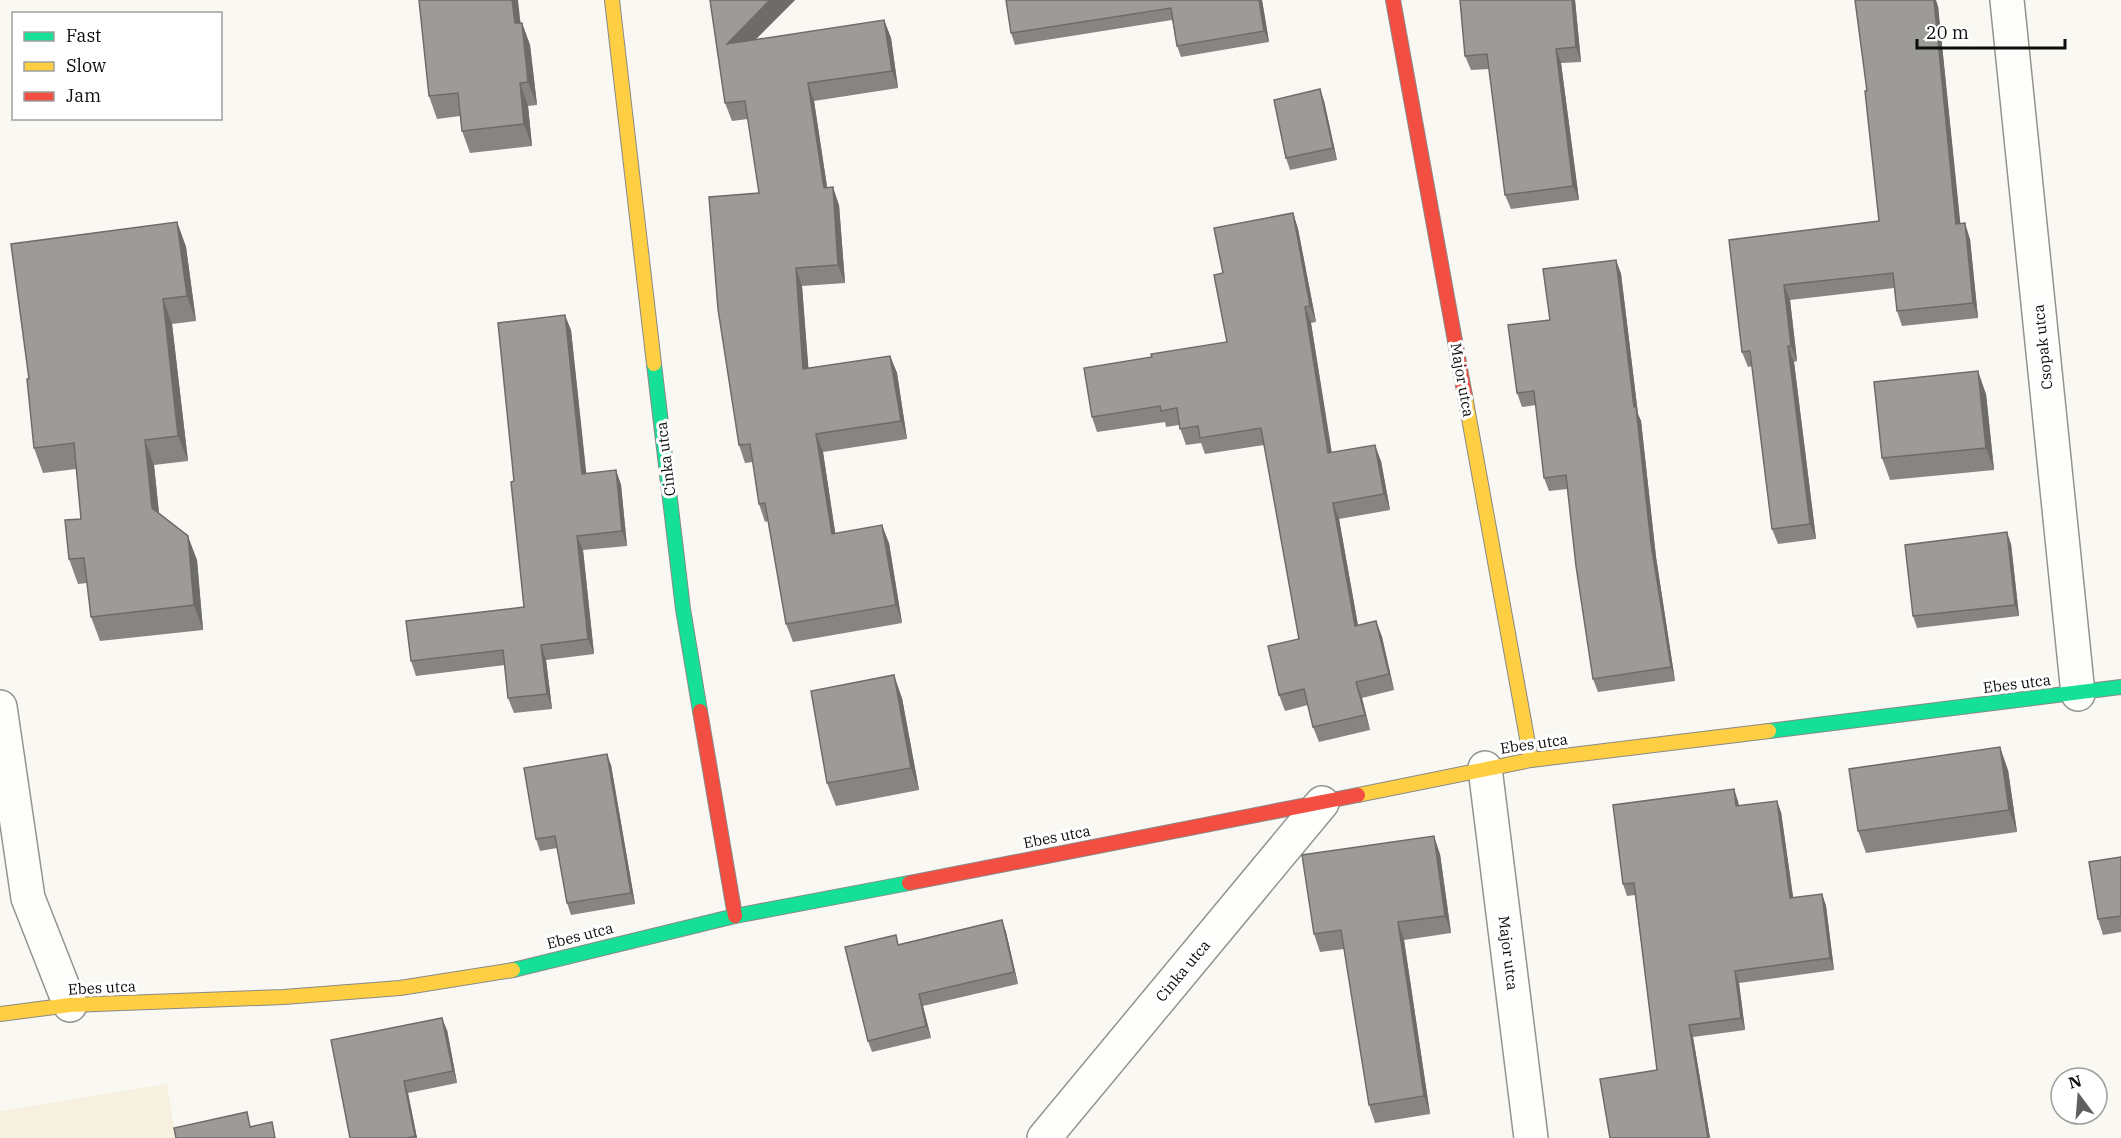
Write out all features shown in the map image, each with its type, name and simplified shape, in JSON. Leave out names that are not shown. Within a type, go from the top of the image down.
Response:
[{"type":"street","name":"Cinka utca","points":[[612,0],[683,609],[735,916]]},
{"type":"street","name":"Major utca","points":[[1393,0],[1531,760]]},
{"type":"street","name":"Csopak utca","points":[[2007,0],[2078,694]]},
{"type":"street","name":"Ebes utca","points":[[0,1014],[70,1005],[284,997],[400,988],[504,972],[735,916],[1322,803],[1485,768],[1531,760],[2121,687]]},
{"type":"street","points":[[0,706],[28,898],[70,1005]]},
{"type":"street","name":"Major utca","points":[[1485,768],[1531,1138]]},
{"type":"street","name":"Cinka utca","points":[[1044,1138],[1322,803]]},
{"type":"shaded area","points":[[167,1084],[176,1138],[0,1138],[0,1111]]},
{"type":"building","points":[[419,0],[512,0],[515,23],[522,23],[528,82],[520,83],[524,124],[462,131],[458,93],[429,96]]},
{"type":"building","points":[[710,0],[770,0],[727,44],[884,20],[892,71],[808,83],[824,188],[833,187],[838,265],[796,268],[803,369],[890,356],[901,421],[816,434],[832,534],[882,525],[896,605],[786,624],[765,503],[759,504],[750,444],[739,445],[718,309],[709,197],[759,193],[745,101],[725,103]]},
{"type":"building","points":[[1006,0],[1259,0],[1264,31],[1177,46],[1171,8],[1011,33]]},
{"type":"building","points":[[1460,0],[1572,0],[1576,47],[1556,49],[1573,186],[1505,195],[1487,54],[1465,56]]},
{"type":"building","points":[[1855,0],[1934,0],[1956,224],[1965,223],[1973,303],[1897,311],[1893,273],[1784,285],[1791,346],[1788,346],[1810,524],[1772,529],[1750,351],[1742,352],[1729,240],[1879,221],[1865,91],[1867,91]]},
{"type":"building","points":[[1320,89],[1333,148],[1286,158],[1274,100]]},
{"type":"building","points":[[1293,213],[1310,306],[1305,307],[1328,453],[1375,445],[1384,494],[1333,503],[1355,626],[1376,621],[1389,674],[1356,682],[1365,715],[1313,727],[1304,689],[1279,695],[1268,646],[1299,639],[1261,428],[1200,438],[1198,426],[1180,429],[1177,408],[1161,411],[1160,406],[1092,417],[1084,368],[1227,342],[1214,275],[1223,273],[1214,228]]},
{"type":"building","points":[[177,222],[187,296],[163,299],[178,436],[145,440],[152,508],[188,536],[194,605],[91,617],[84,558],[69,559],[65,520],[81,519],[74,443],[34,448],[27,379],[29,379],[11,244]]},
{"type":"building","points":[[1616,260],[1634,407],[1636,407],[1651,544],[1671,667],[1593,679],[1576,566],[1566,475],[1544,478],[1534,391],[1517,393],[1508,325],[1550,320],[1543,269]]},
{"type":"building","points":[[565,315],[582,474],[616,470],[622,531],[577,536],[588,639],[541,645],[547,694],[508,698],[503,650],[411,661],[406,621],[524,607],[498,323]]},
{"type":"building","points":[[1978,371],[1986,448],[1882,458],[1874,382]]},
{"type":"building","points":[[2007,532],[2015,605],[1913,616],[1905,545]]},
{"type":"building","points":[[894,675],[911,768],[827,783],[811,691]]},
{"type":"building","points":[[2000,747],[2009,810],[1858,831],[1849,769]]},
{"type":"building","points":[[607,754],[631,893],[567,903],[555,836],[536,839],[524,768]]},
{"type":"building","points":[[1734,789],[1736,806],[1777,801],[1790,898],[1822,894],[1830,958],[1735,971],[1741,1018],[1689,1025],[1708,1138],[1610,1138],[1600,1079],[1657,1070],[1634,883],[1623,884],[1613,805]]},
{"type":"building","points":[[1434,836],[1445,916],[1398,922],[1424,1096],[1369,1105],[1341,930],[1314,934],[1302,855]]},
{"type":"building","points":[[2121,857],[2121,916],[2098,919],[2089,862]]},
{"type":"building","points":[[1002,920],[1014,972],[919,994],[926,1026],[868,1041],[845,947],[896,935],[898,945]]},
{"type":"building","points":[[442,1018],[453,1071],[404,1081],[415,1136],[350,1138],[331,1040]]},
{"type":"building","points":[[247,1112],[250,1127],[272,1122],[275,1138],[176,1138],[174,1128]]},
{"type":"traffic: fast","points":[[654,364],[683,609],[700,711]]},
{"type":"traffic: fast","points":[[1769,731],[2121,687]]},
{"type":"traffic: fast","points":[[513,970],[735,916],[909,883]]},
{"type":"traffic: slow","points":[[612,0],[654,364]]},
{"type":"traffic: slow","points":[[1465,396],[1531,760]]},
{"type":"traffic: slow","points":[[1358,795],[1531,760],[1769,731]]},
{"type":"traffic: slow","points":[[0,1014],[70,1005],[284,997],[400,988],[513,970]]},
{"type":"traffic: jam","points":[[1393,0],[1465,396]]},
{"type":"traffic: jam","points":[[700,711],[735,916]]},
{"type":"traffic: jam","points":[[909,883],[1358,795]]}]
